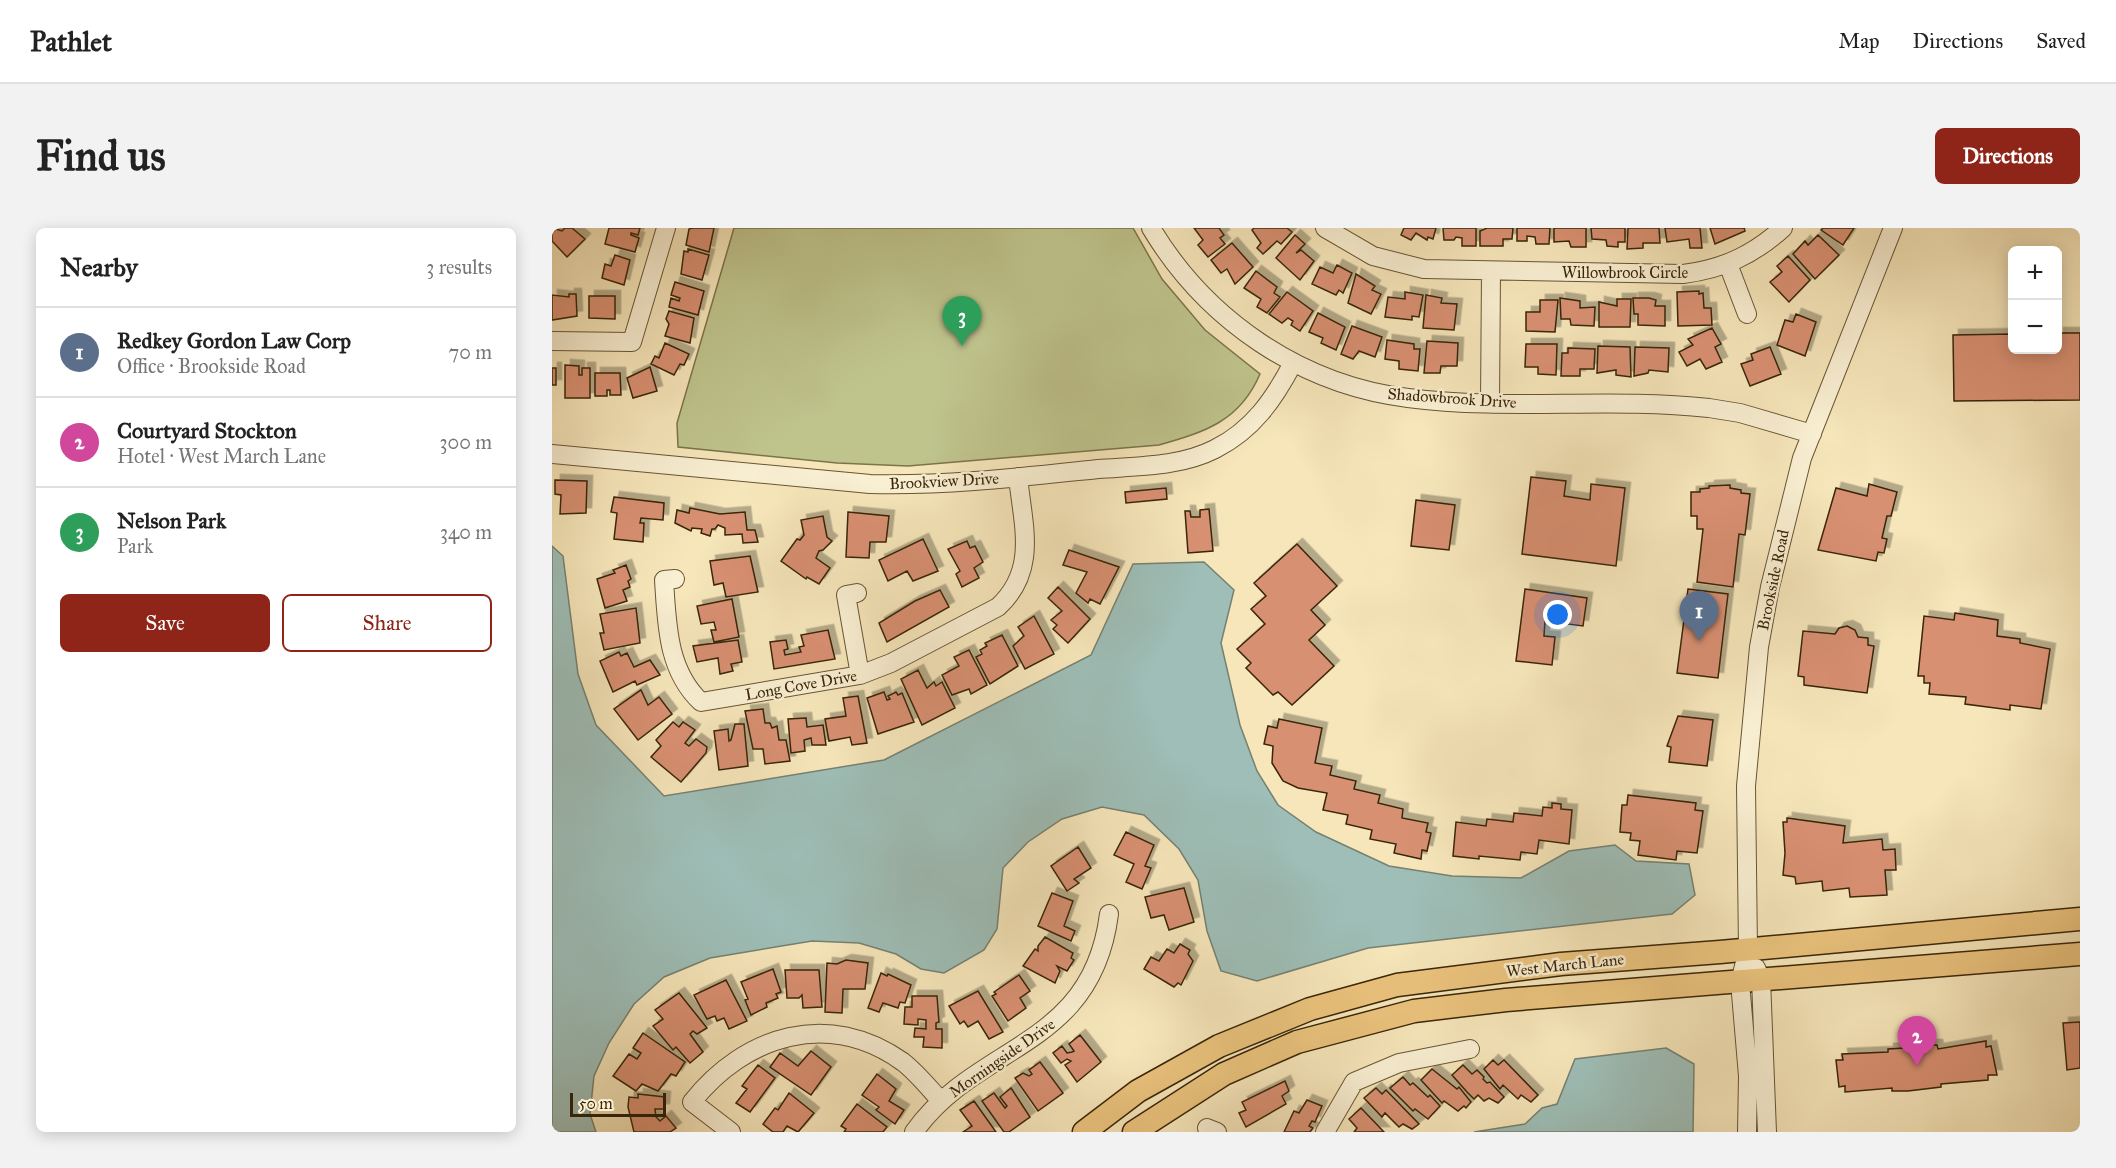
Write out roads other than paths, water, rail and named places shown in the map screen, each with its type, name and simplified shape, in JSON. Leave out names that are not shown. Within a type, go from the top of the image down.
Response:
[{"type":"main road","name":"West March Lane","points":[[1084,1132],[1138,1091],[1219,1046],[1310,1009],[1397,985],[1561,964],[1748,950],[2080,919]]},
{"type":"main road","name":"West March Lane","points":[[1134,1132],[1224,1074],[1297,1042],[1414,1011],[1506,1000],[2080,954]]},
{"type":"street","points":[[552,341],[632,342],[666,228]]},
{"type":"street","name":"Shadowbrook Drive","points":[[1151,228],[1170,256],[1206,300],[1250,336],[1293,363],[1341,383],[1409,398],[1490,402],[1682,405],[1740,413],[1812,434]]},
{"type":"street","name":"Willowbrook Circle","points":[[1325,228],[1353,246],[1400,264],[1445,270],[1683,274],[1728,264],[1765,244],[1783,228]]},
{"type":"street","name":"Brookside Road","points":[[1767,1132],[1748,950],[1746,786],[1759,647],[1784,529],[1802,458],[1893,228]]},
{"type":"street","points":[[1728,264],[1747,314]]},
{"type":"street","points":[[1490,402],[1491,271]]},
{"type":"street","name":"Brookview Drive","points":[[552,454],[870,484],[954,483],[1175,462],[1204,454],[1235,438],[1251,425],[1273,399],[1293,363]]},
{"type":"street","name":"Long Cove Drive","points":[[675,579],[664,580],[668,636],[678,669],[701,702],[860,675],[891,663],[979,618],[998,607],[1010,596],[1018,584],[1025,557],[1018,477]]},
{"type":"street","points":[[858,593],[846,595],[860,675]]},
{"type":"street","name":"Morningside Drive","points":[[914,1132],[941,1101],[1046,1028],[1070,1007],[1093,973],[1101,954],[1109,914]]},
{"type":"street","name":"Brookside Road","points":[[1747,1132],[1750,980]]},
{"type":"street","points":[[731,1132],[692,1102],[721,1070],[740,1056],[762,1044],[806,1034],[849,1037],[888,1052],[917,1075],[941,1101]]},
{"type":"street","points":[[1326,1132],[1354,1082],[1399,1062],[1470,1049]]},
{"type":"water","points":[[552,546],[563,556],[578,674],[596,725],[664,796],[884,760],[1091,655],[1133,564],[1204,562],[1234,590],[1221,643],[1240,725],[1257,771],[1278,805],[1316,832],[1389,866],[1452,876],[1521,878],[1569,851],[1615,845],[1636,861],[1689,864],[1695,895],[1672,914],[1368,948],[1257,981],[1221,971],[1207,931],[1198,880],[1179,849],[1144,815],[1102,807],[1062,819],[1028,842],[1003,868],[997,929],[984,950],[944,973],[921,969],[896,954],[859,943],[812,941],[710,958],[664,977],[634,1004],[609,1043],[594,1076],[590,1114],[596,1132],[552,1132]]},
{"type":"water","points":[[1666,1048],[1694,1064],[1693,1132],[1474,1132],[1525,1124],[1542,1108],[1557,1104],[1575,1059]]},
{"type":"place","name":"Nelson Park","points":[[962,346]]},
{"type":"place","name":"Redkey Gordon Law Corp","points":[[1699,641]]},
{"type":"place","name":"Courtyard Stockton","points":[[1917,1066]]}]
